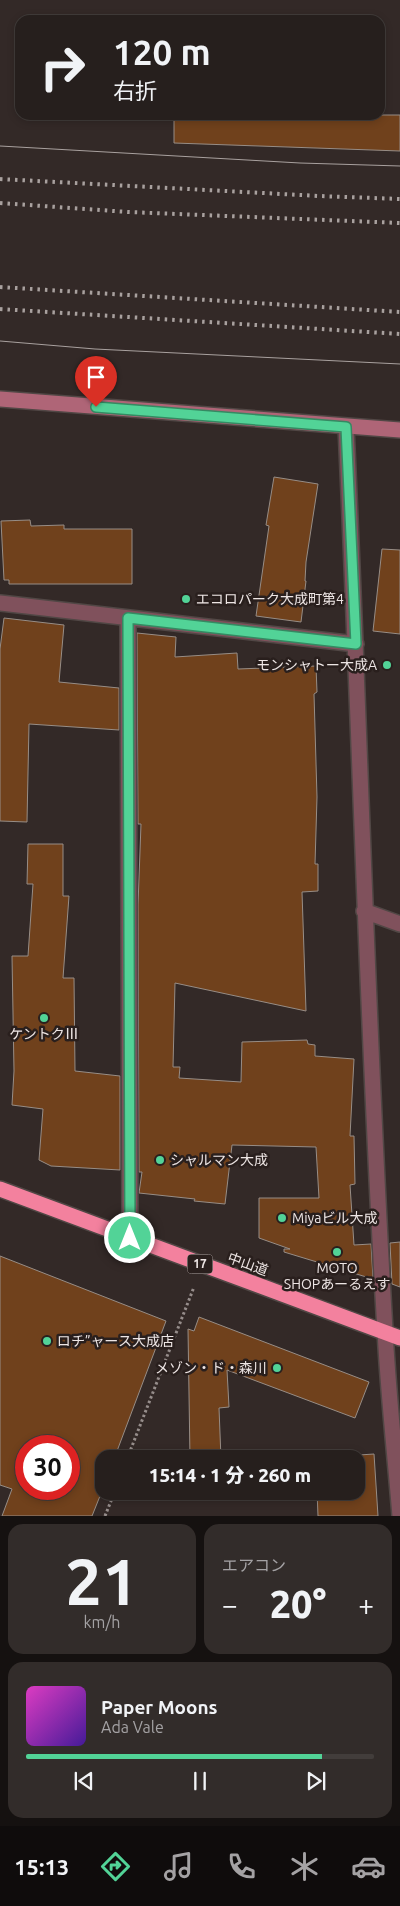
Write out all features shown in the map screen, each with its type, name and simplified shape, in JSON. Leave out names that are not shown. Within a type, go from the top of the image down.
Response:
[{"type":"highway","name":"中山道","points":[[0,1190],[400,1338]]},
{"type":"street","points":[[0,399],[400,430]]},
{"type":"street","points":[[346,427],[356,644],[364,912],[385,1332],[400,1516]]},
{"type":"street","points":[[0,603],[356,644]]},
{"type":"street","points":[[128,618],[130,1238]]},
{"type":"street","points":[[364,912],[400,924]]},
{"type":"path","points":[[130,1450],[202,1265]]},
{"type":"path","points":[[105,1516],[111,1500]]},
{"type":"building","points":[[385,115],[400,115],[400,151],[174,143],[174,120],[385,120]]},
{"type":"building","points":[[274,477],[318,484],[306,562],[306,581],[301,622],[256,616],[269,526],[266,525]]},
{"type":"building","points":[[30,520],[31,526],[64,525],[64,529],[132,529],[132,584],[9,584],[9,580],[4,580],[1,521]]},
{"type":"building","points":[[382,549],[400,550],[400,634],[373,631]]},
{"type":"building","points":[[4,618],[64,625],[59,682],[119,688],[119,730],[29,724],[27,822],[0,821],[0,649]]},
{"type":"building","points":[[137,633],[176,637],[175,657],[237,653],[238,669],[316,666],[317,692],[314,694],[317,797],[315,864],[318,864],[318,891],[302,892],[306,1011],[175,983],[173,1067],[180,1067],[179,1078],[241,1082],[242,1042],[307,1040],[308,1044],[315,1045],[315,1056],[354,1059],[350,1136],[354,1136],[355,1184],[350,1185],[354,1245],[371,1244],[373,1279],[284,1252],[284,1249],[290,1249],[259,1238],[259,1198],[319,1198],[316,1147],[232,1145],[225,1204],[139,1193],[142,1172],[139,1172],[138,905],[141,824],[138,824]]},
{"type":"building","points":[[28,844],[63,844],[63,896],[69,896],[63,978],[74,978],[75,1071],[120,1076],[120,1170],[51,1166],[39,1160],[43,1109],[12,1105],[14,1071],[12,956],[28,956],[33,884],[27,884]]},
{"type":"building","points":[[400,1242],[400,1287],[392,1284],[390,1243]]},
{"type":"building","points":[[0,1256],[166,1321],[117,1450],[95,1450],[95,1500],[98,1500],[92,1516],[2,1516],[12,1489],[0,1485]]},
{"type":"building","name":"メゾン・ド・森川","points":[[199,1317],[369,1382],[355,1418],[227,1370],[229,1407],[219,1408],[221,1450],[190,1450],[188,1329],[194,1331]]},
{"type":"building","points":[[374,1454],[378,1516],[318,1516],[317,1500],[365,1500],[365,1455]]},
{"type":"tram line","points":[[0,146],[300,163],[400,166]]},
{"type":"tram line","points":[[0,341],[95,349],[400,364]]},
{"type":"railway","points":[[0,179],[400,199]]},
{"type":"railway","points":[[0,203],[128,212],[400,223]]},
{"type":"railway","points":[[0,287],[400,312]]},
{"type":"railway","points":[[0,309],[400,334]]},
{"type":"place","name":"エコロパーク大成町第4","points":[[186,599]]},
{"type":"place","name":"モンシャトー大成A","points":[[387,665]]},
{"type":"place","name":"ケントクⅢ","points":[[44,1018]]},
{"type":"place","name":"シャルマン大成","points":[[160,1160]]},
{"type":"place","name":"Miyaビル大成","points":[[282,1218]]},
{"type":"place","name":"MOTO SHOPあーるえす","points":[[337,1252]]},
{"type":"place","name":"ロチ”ャース大成店","points":[[47,1341]]},
{"type":"place","name":"メゾン・ド・森川","points":[[277,1368]]},
{"type":"route","points":[[96,407],[346,427],[356,644],[128,618],[130,1238]]}]
